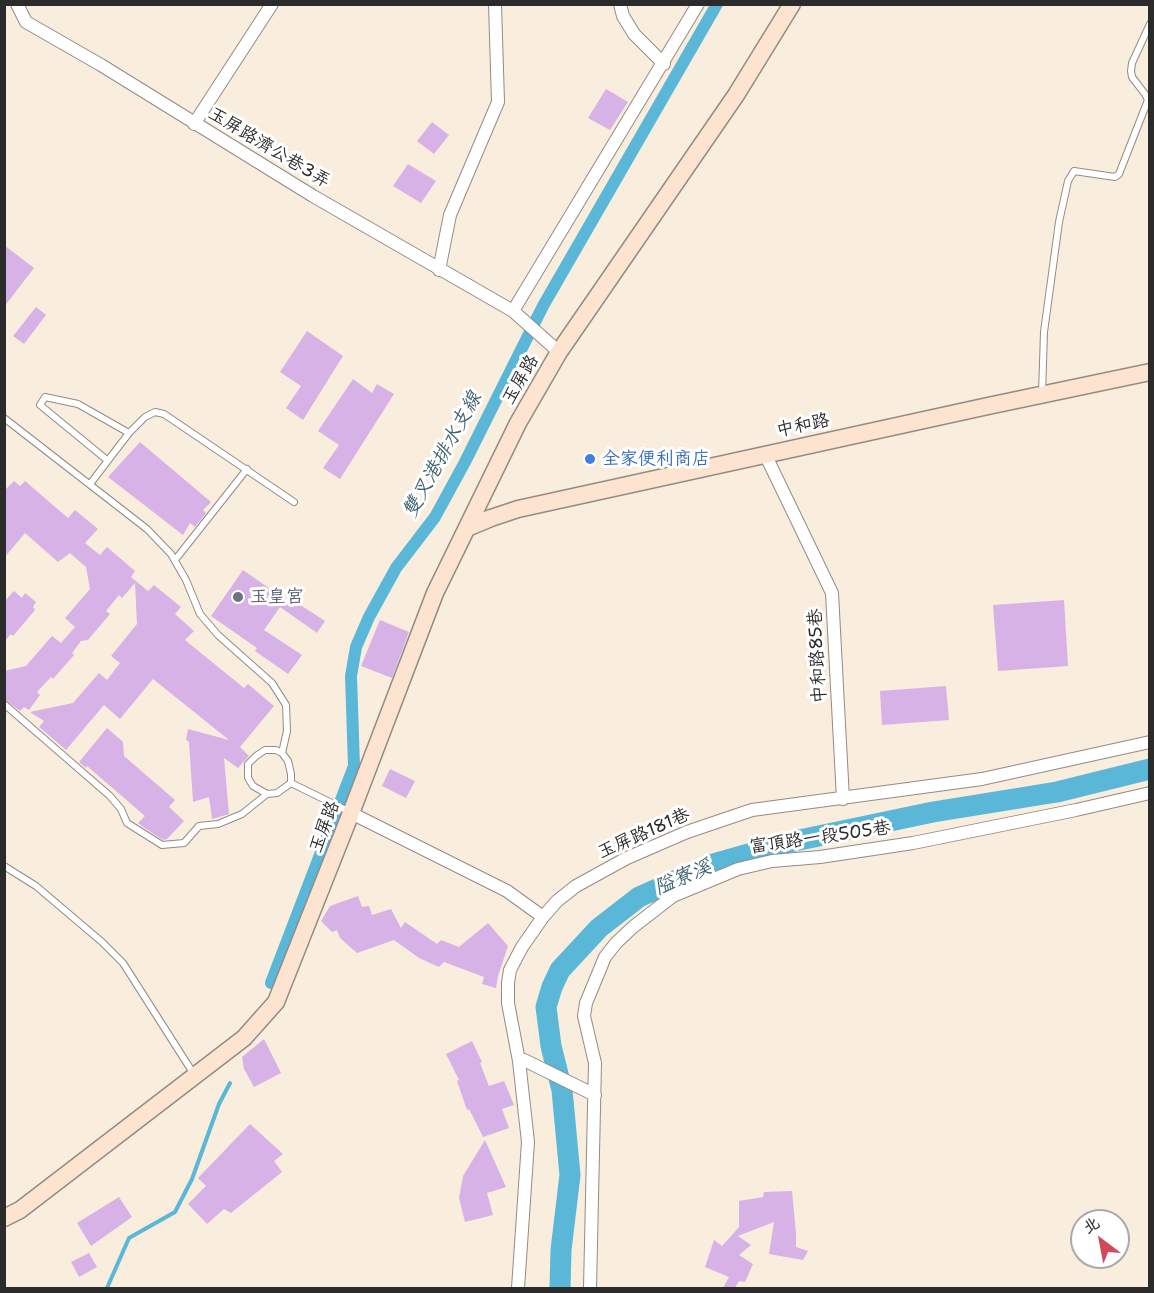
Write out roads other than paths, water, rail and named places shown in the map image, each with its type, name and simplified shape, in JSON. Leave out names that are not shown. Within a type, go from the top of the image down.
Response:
[{"type":"street","name":"玉屏路濟公巷3弄","points":[[17,4],[26,22],[439,270],[513,311]]},
{"type":"street","points":[[194,124],[272,4]]},
{"type":"street","points":[[439,270],[450,215],[498,102],[495,4]]},
{"type":"street","points":[[620,4],[623,16],[634,34],[663,64]]},
{"type":"street","points":[[513,311],[698,4]]},
{"type":"street","name":"玉屏路","points":[[4,1218],[20,1210],[244,1038],[276,1002],[435,592],[518,423],[559,352],[736,95],[792,4]]},
{"type":"street","name":"玉屏路","points":[[513,311],[559,352]]},
{"type":"street","name":"中和路","points":[[467,528],[518,509],[1149,372]]},
{"type":"street","name":"中和路85巷","points":[[765,454],[832,593],[843,799]]},
{"type":"street","name":"玉屏路181巷","points":[[518,1288],[528,1142],[522,1060],[508,1003],[510,970],[522,947],[543,917],[558,901],[576,886],[627,858],[687,832],[752,810],[982,779],[1149,742]]},
{"type":"street","name":"富頂路一段505巷","points":[[590,1288],[591,1092],[595,1064],[584,1016],[585,1003],[595,979],[605,957],[615,943],[673,896],[738,869],[772,861],[820,857],[913,843],[1149,793]]},
{"type":"street","points":[[351,813],[507,891],[543,917]]},
{"type":"street","points":[[522,1060],[591,1092]]},
{"type":"lane","points":[[1042,394],[1044,332],[1059,222],[1068,181],[1074,171],[1115,177],[1119,174],[1148,100],[1132,77],[1131,71],[1132,63],[1149,24]]},
{"type":"lane","points":[[107,460],[40,405],[45,397],[78,404],[129,433]]},
{"type":"lane","points":[[90,484],[129,433],[145,417],[155,412],[164,414],[294,502]]},
{"type":"lane","points":[[4,417],[147,529],[171,554],[186,580],[200,614],[218,635],[272,683],[286,705],[287,731],[282,753]]},
{"type":"lane","points":[[174,560],[247,469]]},
{"type":"lane","points":[[4,704],[110,796],[121,809],[127,823],[162,845],[184,843],[199,826],[218,824],[242,814],[267,794],[277,793],[291,783]]},
{"type":"lane","points":[[267,794],[253,786],[248,777],[248,764],[266,750],[276,750],[282,753],[288,761],[291,783]]},
{"type":"lane","points":[[291,783],[351,813]]},
{"type":"lane","points":[[4,866],[36,886],[102,942],[123,963],[195,1076]]},
{"type":"waterway","name":"雙叉港排水支線","points":[[271,983],[354,766],[351,676],[356,647],[369,617],[396,568],[435,517],[543,306],[717,4]]},
{"type":"waterway","name":"隘寮溪","points":[[560,1288],[561,1250],[570,1175],[562,1090],[551,1046],[546,1007],[560,970],[599,928],[639,897],[713,864],[790,842],[933,812],[1057,792],[1150,769]]},
{"type":"waterway","points":[[107,1288],[129,1238],[175,1212],[192,1179],[219,1104],[230,1083]]},
{"type":"place","name":"全家便利商店","points":[[590,459]]},
{"type":"place","name":"玉皇宮","points":[[238,597]]}]
